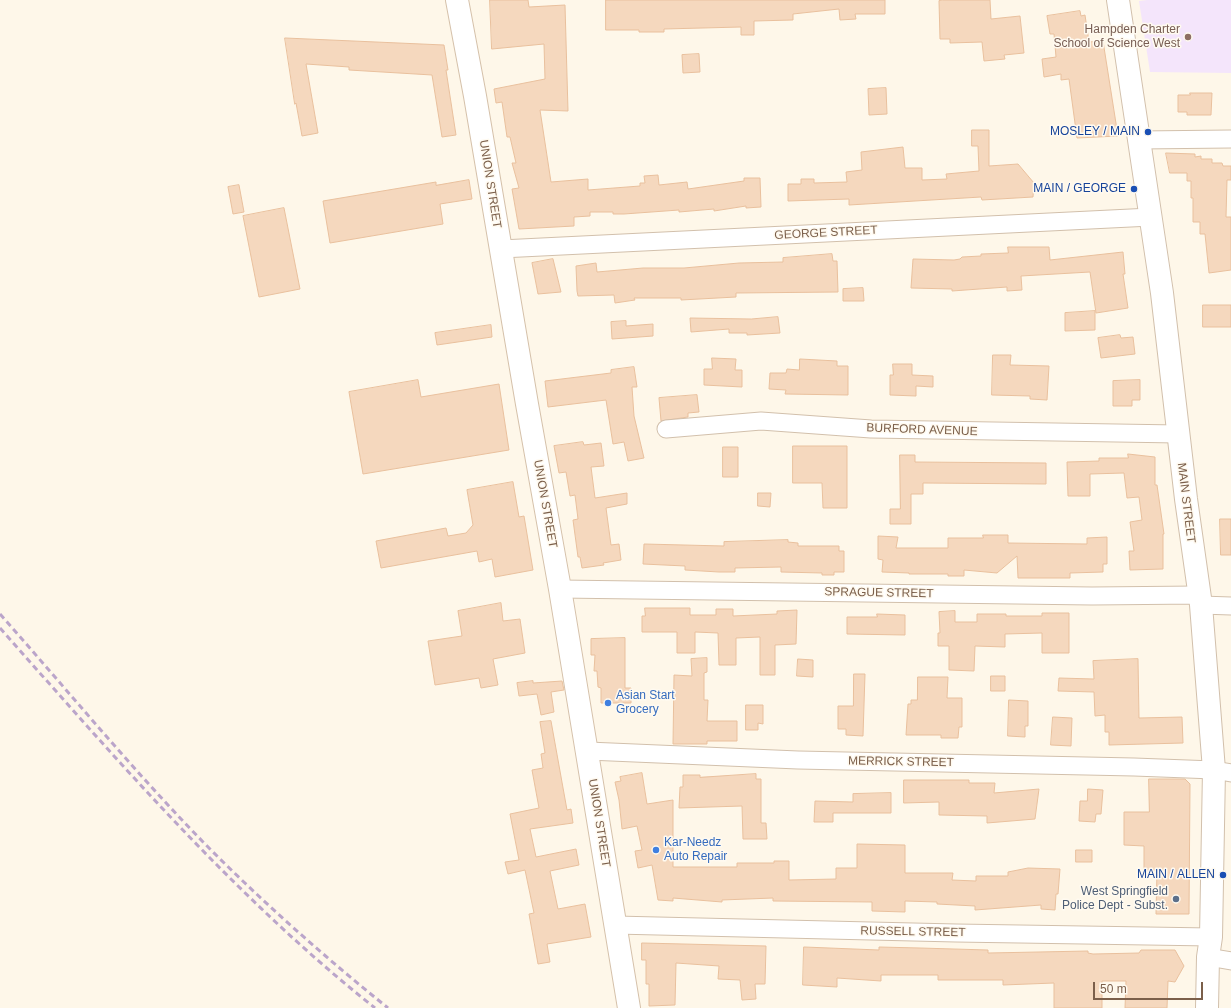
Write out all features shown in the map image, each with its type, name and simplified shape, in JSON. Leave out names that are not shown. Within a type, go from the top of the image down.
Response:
[{"type":"main road","name":"UNION STREET","points":[[456,0],[475,96],[588,751],[629,1008]]},
{"type":"main road","name":"MAIN STREET","points":[[1118,0],[1152,217],[1166,320],[1178,434],[1222,771],[1207,1008]]},
{"type":"street","points":[[1139,140],[1231,139]]},
{"type":"street","name":"GEORGE STREET","points":[[501,249],[1152,217]]},
{"type":"street","name":"BURFORD AVENUE","points":[[666,429],[761,421],[870,429],[1178,434]]},
{"type":"street","name":"SPRAGUE STREET","points":[[560,589],[1092,596],[1200,600],[1231,606]]},
{"type":"street","name":"MERRICK STREET","points":[[588,751],[798,760],[1222,771]]},
{"type":"street","name":"RUSSELL STREET","points":[[615,925],[956,933],[1210,947],[1231,961]]},
{"type":"shaded area","name":"Hampden Charter School of Science West","points":[[1231,0],[1231,73],[1150,72],[1139,1]]},
{"type":"building","points":[[490,0],[528,0],[529,7],[565,5],[568,111],[540,110],[551,182],[588,179],[588,190],[640,186],[640,183],[645,183],[644,176],[658,175],[659,185],[687,182],[688,189],[744,181],[744,178],[760,178],[761,207],[746,208],[746,206],[714,211],[714,209],[679,212],[679,210],[624,214],[613,214],[613,212],[590,212],[590,216],[574,217],[574,226],[519,229],[512,189],[519,188],[512,163],[516,163],[510,137],[507,137],[502,102],[496,103],[494,89],[545,79],[544,44],[492,49]]},
{"type":"building","points":[[606,0],[885,0],[885,14],[855,14],[856,19],[840,20],[839,9],[793,14],[793,20],[754,21],[754,35],[741,35],[741,27],[664,29],[664,32],[639,32],[639,30],[606,30]]},
{"type":"building","points":[[990,0],[991,19],[1020,16],[1024,53],[1004,55],[1005,59],[984,61],[982,42],[950,43],[950,39],[940,39],[939,1]]},
{"type":"building","points":[[1080,11],[1081,16],[1085,15],[1089,42],[1103,41],[1118,136],[1077,138],[1069,79],[1061,80],[1061,74],[1044,77],[1042,59],[1056,57],[1054,34],[1050,34],[1047,16]]},
{"type":"building","points":[[285,38],[444,45],[448,70],[446,70],[456,135],[442,137],[432,75],[349,70],[349,67],[306,64],[318,133],[302,136],[296,103],[295,104]]},
{"type":"building","points":[[699,54],[700,72],[683,73],[682,55]]},
{"type":"building","points":[[886,88],[887,114],[869,115],[868,89]]},
{"type":"building","points":[[1190,93],[1212,93],[1211,115],[1187,115],[1187,112],[1178,112],[1178,95],[1190,95]]},
{"type":"building","points":[[972,130],[989,130],[989,166],[1018,164],[1034,183],[1033,197],[982,200],[981,197],[849,205],[849,199],[788,201],[788,184],[801,184],[801,179],[814,179],[814,183],[847,182],[846,172],[862,170],[861,152],[903,147],[905,168],[922,168],[922,180],[947,179],[946,174],[979,171],[978,146],[972,146]]},
{"type":"building","points":[[1166,153],[1195,154],[1195,157],[1201,156],[1201,159],[1212,159],[1212,163],[1222,163],[1223,166],[1231,166],[1231,180],[1227,180],[1226,217],[1231,217],[1231,270],[1209,273],[1205,234],[1200,234],[1200,222],[1193,222],[1191,181],[1187,181],[1187,173],[1170,173]]},
{"type":"building","points":[[469,180],[472,199],[440,204],[443,224],[330,243],[323,201],[436,182],[436,185]]},
{"type":"building","points":[[239,185],[244,212],[233,214],[228,187]]},
{"type":"building","points":[[284,208],[300,289],[259,297],[243,216]]},
{"type":"building","points":[[1008,247],[1049,247],[1050,260],[1123,252],[1125,274],[1123,274],[1128,308],[1096,313],[1090,272],[1021,276],[1022,290],[1007,291],[1007,287],[952,291],[952,289],[911,288],[913,259],[954,260],[962,257],[981,256],[981,254],[1008,253]]},
{"type":"building","points":[[832,254],[833,261],[837,261],[838,292],[736,293],[736,297],[681,300],[681,298],[634,298],[635,300],[615,303],[614,295],[578,296],[577,291],[576,266],[596,263],[597,272],[643,268],[684,268],[739,263],[783,262],[783,258]]},
{"type":"building","points":[[553,259],[561,292],[538,294],[532,263]]},
{"type":"building","points":[[863,288],[864,301],[843,301],[843,289]]},
{"type":"building","points":[[1203,305],[1231,305],[1231,327],[1203,327]]},
{"type":"building","points":[[1095,311],[1095,330],[1065,331],[1065,313]]},
{"type":"building","points":[[778,317],[780,333],[747,335],[747,333],[729,333],[729,329],[691,332],[690,318],[751,319]]},
{"type":"building","points":[[626,321],[626,326],[653,324],[653,336],[612,339],[611,322]]},
{"type":"building","points":[[491,325],[492,337],[437,345],[435,333]]},
{"type":"building","points":[[1120,335],[1121,338],[1133,337],[1135,354],[1101,358],[1098,338]]},
{"type":"building","points":[[993,355],[1011,355],[1010,365],[1049,366],[1047,400],[1030,399],[1030,396],[992,395]]},
{"type":"building","points":[[712,358],[736,359],[735,370],[742,370],[742,387],[704,385],[704,369],[712,369]]},
{"type":"building","points":[[800,359],[837,361],[837,366],[848,366],[848,395],[785,394],[786,390],[769,389],[770,373],[786,373],[787,369],[799,370]]},
{"type":"building","points":[[893,364],[912,364],[912,375],[933,376],[933,387],[916,386],[916,396],[890,395],[890,375],[893,375]]},
{"type":"building","points":[[634,367],[637,387],[632,387],[634,416],[644,458],[628,461],[624,442],[613,444],[606,400],[548,407],[545,381],[611,373],[611,370]]},
{"type":"building","points":[[418,380],[421,397],[499,384],[509,450],[363,474],[349,392]]},
{"type":"building","points":[[1140,380],[1140,400],[1132,400],[1132,406],[1113,406],[1113,381]]},
{"type":"building","points":[[697,395],[699,412],[688,413],[688,417],[661,421],[659,398]]},
{"type":"building","points":[[583,442],[584,445],[601,443],[604,466],[591,467],[595,498],[627,493],[627,504],[606,508],[611,545],[619,544],[621,560],[603,563],[604,565],[582,568],[580,557],[578,557],[573,520],[578,519],[575,495],[570,496],[566,472],[559,473],[554,446]]},
{"type":"building","points":[[793,446],[847,446],[847,508],[823,508],[822,483],[793,483]]},
{"type":"building","points":[[723,447],[738,447],[738,477],[723,477]]},
{"type":"building","points":[[1128,454],[1155,457],[1155,485],[1157,485],[1164,534],[1163,569],[1130,570],[1129,551],[1134,551],[1130,522],[1142,520],[1139,497],[1127,498],[1124,473],[1090,474],[1090,496],[1068,496],[1067,462],[1099,461],[1099,458],[1128,458]]},
{"type":"building","points":[[900,455],[915,455],[915,462],[1046,463],[1046,484],[923,483],[923,494],[911,494],[911,524],[890,524],[890,509],[900,509]]},
{"type":"building","points":[[513,482],[519,517],[524,516],[533,570],[495,577],[492,559],[479,562],[477,551],[381,568],[376,541],[446,528],[448,536],[466,533],[473,525],[467,490]]},
{"type":"building","points":[[758,493],[771,493],[770,507],[758,506]]},
{"type":"building","points":[[1220,519],[1231,519],[1231,555],[1221,555]]},
{"type":"building","points":[[983,535],[1008,535],[1008,543],[1087,544],[1087,538],[1107,537],[1107,564],[1103,564],[1103,572],[1070,573],[1070,578],[1018,578],[1017,556],[997,573],[964,570],[964,576],[948,576],[948,574],[882,572],[883,560],[878,559],[878,536],[898,537],[896,548],[948,548],[948,538],[983,538]]},
{"type":"building","points":[[788,540],[788,542],[798,543],[798,546],[839,546],[839,551],[844,551],[844,572],[834,572],[834,575],[822,575],[822,573],[781,572],[781,567],[735,568],[735,572],[719,572],[685,570],[685,566],[643,564],[644,544],[724,546],[724,542]]},
{"type":"building","points":[[501,603],[503,621],[520,619],[525,653],[493,659],[498,685],[481,688],[479,678],[435,685],[428,641],[462,636],[458,611]]},
{"type":"building","points":[[645,608],[690,608],[690,615],[716,615],[716,609],[733,609],[733,616],[777,614],[777,611],[797,610],[796,644],[775,645],[775,675],[760,675],[760,637],[736,638],[736,665],[719,665],[718,633],[695,632],[695,653],[677,653],[677,632],[642,632],[642,616],[645,616]]},
{"type":"building","points":[[955,611],[955,622],[977,622],[977,614],[1042,616],[1042,613],[1069,613],[1069,653],[1042,653],[1042,633],[1005,634],[1005,647],[975,646],[974,671],[949,670],[949,646],[938,646],[938,633],[940,633],[939,612]]},
{"type":"building","points":[[877,614],[905,615],[905,635],[847,634],[847,617],[877,617]]},
{"type":"building","points":[[625,638],[625,688],[631,688],[631,703],[601,703],[601,688],[598,687],[597,671],[594,671],[595,655],[591,655],[591,639]]},
{"type":"building","points":[[707,658],[707,672],[704,673],[704,700],[708,700],[707,721],[737,721],[737,741],[707,741],[707,744],[673,744],[674,675],[692,676],[691,659]]},
{"type":"building","points":[[798,659],[813,660],[813,677],[797,676]]},
{"type":"building","points":[[1138,659],[1139,718],[1182,717],[1183,743],[1109,745],[1109,732],[1105,732],[1105,715],[1095,716],[1094,692],[1058,691],[1059,678],[1094,679],[1093,661]]},
{"type":"building","points":[[854,674],[865,674],[863,736],[846,735],[846,729],[838,729],[838,706],[853,706]]},
{"type":"building","points":[[991,676],[1005,676],[1005,691],[991,691]]},
{"type":"building","points":[[918,677],[948,677],[947,698],[962,698],[962,727],[959,727],[958,738],[941,738],[941,735],[906,735],[908,704],[911,704],[911,700],[917,700]]},
{"type":"building","points":[[533,681],[533,683],[562,681],[564,690],[551,692],[554,712],[541,715],[537,694],[519,696],[517,683]]},
{"type":"building","points":[[1009,700],[1028,701],[1028,726],[1025,726],[1025,737],[1008,736]]},
{"type":"building","points":[[746,705],[763,705],[763,724],[758,723],[758,730],[746,730]]},
{"type":"building","points":[[1053,717],[1072,718],[1071,746],[1051,745]]},
{"type":"building","points":[[551,721],[567,810],[571,809],[573,823],[530,829],[536,857],[576,849],[579,865],[550,871],[558,909],[585,904],[591,937],[547,944],[550,962],[538,964],[529,914],[534,913],[525,870],[508,874],[505,862],[519,860],[510,814],[539,808],[532,770],[543,768],[541,754],[545,753],[540,722]]},
{"type":"building","points":[[642,773],[647,804],[673,800],[673,867],[737,867],[737,863],[774,863],[774,861],[789,861],[789,880],[836,879],[836,868],[857,868],[857,844],[905,845],[905,873],[953,873],[952,880],[976,881],[976,876],[1008,876],[1008,872],[1028,868],[1060,869],[1055,910],[1041,909],[1041,905],[975,910],[975,906],[937,904],[937,902],[905,901],[905,912],[872,911],[872,902],[773,901],[773,898],[722,900],[722,902],[673,898],[673,901],[658,900],[652,865],[638,868],[635,851],[642,850],[637,826],[622,829],[619,800],[615,782],[621,781],[620,777]]},
{"type":"building","points":[[756,774],[756,779],[761,779],[761,823],[766,823],[767,839],[743,839],[742,806],[679,808],[680,787],[683,787],[683,775],[700,775],[700,777]]},
{"type":"building","points":[[1149,779],[1185,779],[1190,784],[1189,914],[1156,914],[1157,870],[1144,870],[1144,846],[1124,845],[1124,812],[1149,812]]},
{"type":"building","points":[[904,780],[969,780],[969,783],[995,783],[994,793],[1039,789],[1035,819],[987,823],[987,816],[939,815],[939,802],[904,803]]},
{"type":"building","points":[[1088,789],[1103,790],[1101,814],[1096,814],[1095,822],[1079,821],[1080,801],[1087,801]]},
{"type":"building","points":[[891,793],[891,813],[833,813],[833,822],[814,822],[815,801],[853,802],[853,794]]},
{"type":"building","points":[[1076,850],[1092,850],[1092,862],[1076,862]]},
{"type":"building","points":[[642,943],[766,946],[765,984],[755,984],[756,999],[742,1000],[740,980],[718,979],[719,966],[676,963],[675,1005],[649,1006],[649,984],[646,984],[646,960],[642,960]]},
{"type":"building","points":[[804,947],[879,950],[879,947],[988,950],[988,953],[1088,951],[1088,953],[1093,954],[1139,953],[1141,950],[1175,950],[1184,966],[1175,982],[1168,981],[1167,1008],[1125,1008],[1126,981],[1102,981],[1102,1008],[1054,1008],[1054,983],[1003,985],[1003,980],[938,980],[938,975],[881,975],[881,981],[837,978],[837,987],[803,985]]},
{"type":"railway","points":[[0,614],[129,762],[210,849],[297,931],[388,1008]]},
{"type":"railway","points":[[0,628],[179,826],[226,874],[324,965],[375,1008]]},
{"type":"place","name":"Hampden Charter School of Science West","points":[[1188,37]]},
{"type":"place","name":"MOSLEY / MAIN","points":[[1148,132]]},
{"type":"place","name":"MAIN / GEORGE","points":[[1134,189]]},
{"type":"place","name":"Asian Start Grocery","points":[[608,703]]},
{"type":"place","name":"Kar-Needz Auto Repair","points":[[656,850]]},
{"type":"place","name":"MAIN / ALLEN","points":[[1223,875]]},
{"type":"place","name":"West Springfield Police Dept - Subst.","points":[[1176,899]]}]
